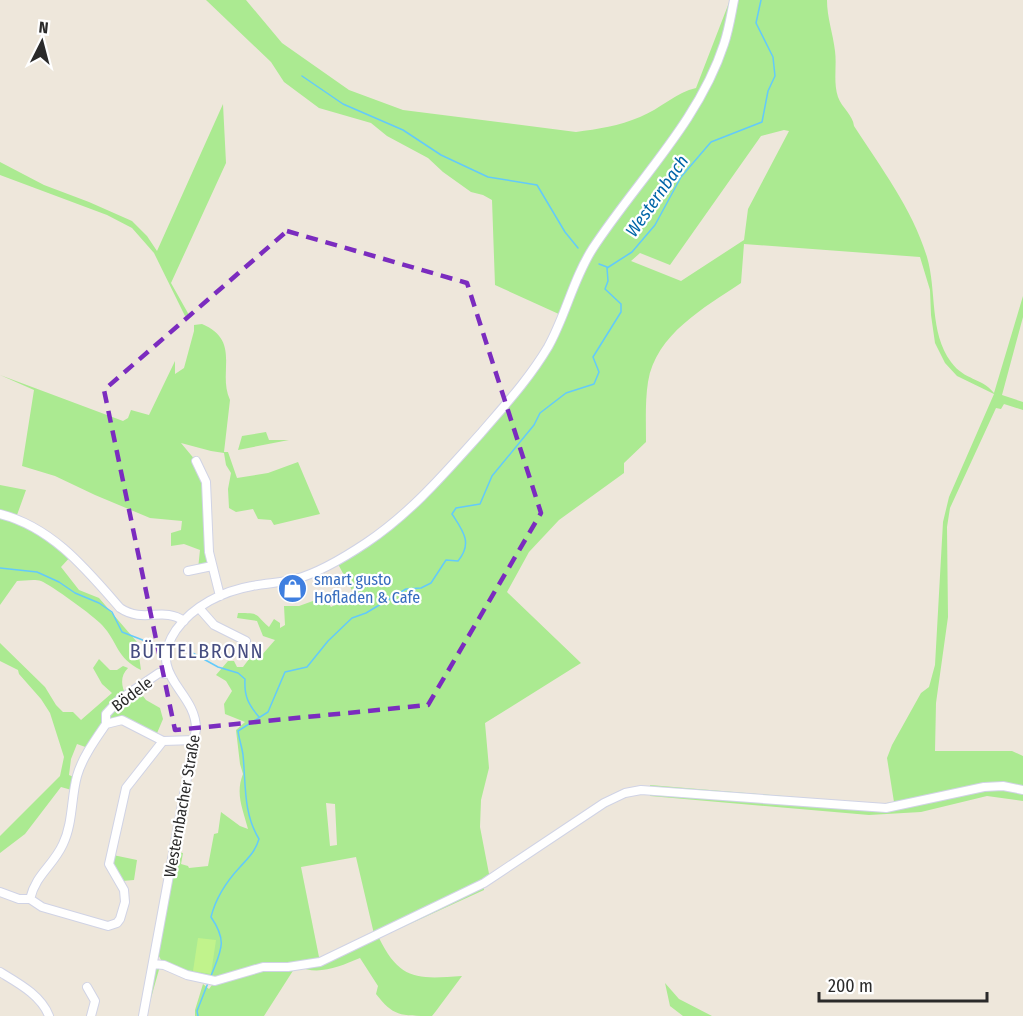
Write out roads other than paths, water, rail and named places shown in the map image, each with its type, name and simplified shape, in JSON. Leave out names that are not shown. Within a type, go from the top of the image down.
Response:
[{"type":"street","points":[[169,674],[168,649],[183,621],[199,608],[240,588],[300,578],[346,555],[390,526],[435,485],[525,382],[549,344],[583,265],[613,220],[684,124],[700,97],[724,44],[734,0]]},
{"type":"street","points":[[196,460],[206,482],[209,508],[207,528],[212,566],[220,596]]},
{"type":"street","points":[[0,514],[24,521],[53,539],[72,555],[120,608],[140,616],[174,615],[183,621]]},
{"type":"street","points":[[188,571],[212,566]]},
{"type":"street","points":[[199,608],[219,629],[246,641]]},
{"type":"street","name":"Bödele","points":[[30,899],[37,879],[54,860],[63,845],[74,804],[76,778],[81,762],[106,724],[106,714],[119,700],[159,674],[169,674]]},
{"type":"street","name":"Westernbacher Straße","points":[[143,1016],[195,740],[195,714],[169,674]]},
{"type":"street","points":[[106,724],[122,720],[163,741],[195,740]]},
{"type":"street","points":[[0,892],[19,899],[30,899],[42,907],[108,926],[117,923],[120,920],[125,896],[111,870],[110,857],[126,788],[163,741]]},
{"type":"street","points":[[153,964],[164,965],[187,975],[215,981],[263,967],[288,967],[320,962],[484,883],[604,803],[625,793],[650,790],[886,808],[984,787],[1003,786],[1023,790]]},
{"type":"street","points":[[0,972],[33,994],[46,1007],[49,1016]]},
{"type":"street","points":[[87,987],[95,1001],[91,1016]]},
{"type":"waterway","name":"Westernbach","points":[[211,976],[221,946],[220,933],[211,917],[213,910],[226,884],[251,854],[259,839],[248,809],[243,755],[238,731],[268,712],[285,672],[307,667],[328,641],[352,618],[366,613],[406,589],[421,588],[431,583],[446,560],[458,561],[466,543],[463,532],[452,514],[456,508],[480,504],[492,476],[534,425],[540,413],[566,393],[594,384],[599,372],[593,357],[621,312],[621,304],[605,289],[608,281],[607,268],[632,252],[655,225],[681,177],[711,142],[762,122],[768,91],[775,76],[773,57],[756,23],[761,0]]},
{"type":"waterway","points":[[302,76],[343,104],[403,130],[441,155],[488,177],[537,185],[565,232],[578,248]]},
{"type":"waterway","points":[[599,264],[607,267]]},
{"type":"waterway","points":[[0,568],[37,572],[59,582],[112,612],[122,632],[153,644]]},
{"type":"waterway","points":[[189,651],[218,667],[238,673],[245,679],[248,700],[259,717]]},
{"type":"waterway","name":"Westernbach","points":[[198,1016],[197,1011],[208,983]]},
{"type":"place","name":"smart gusto Hofladen & Cafe","points":[[293,588]]},
{"type":"district","name":"BÜTTELBRONN","points":[[197,651]]}]
